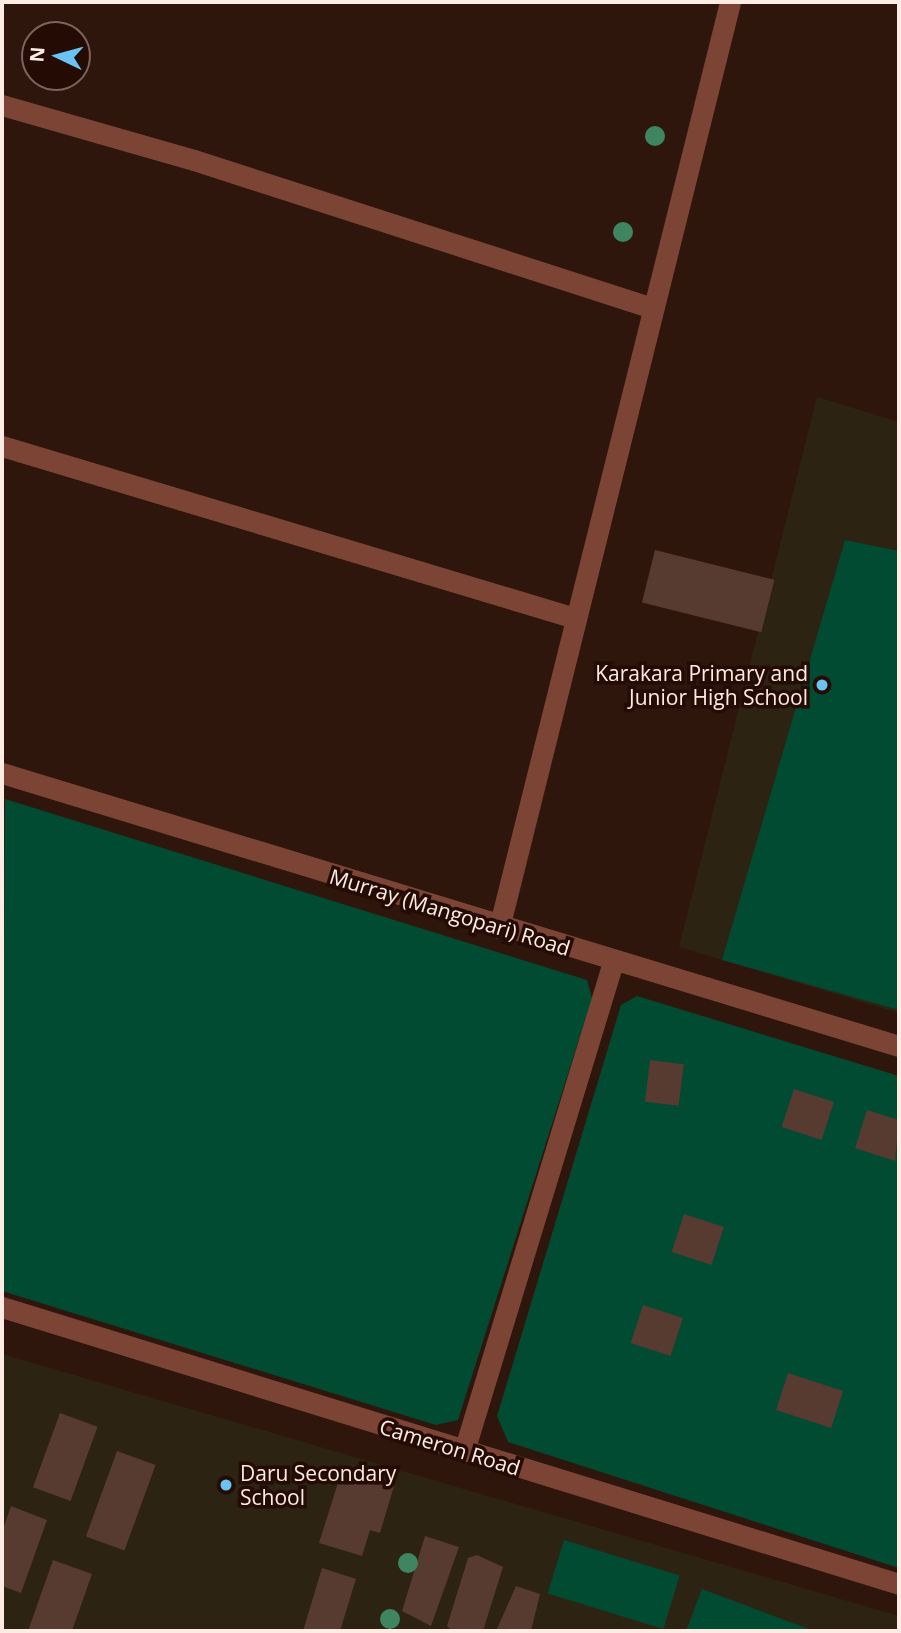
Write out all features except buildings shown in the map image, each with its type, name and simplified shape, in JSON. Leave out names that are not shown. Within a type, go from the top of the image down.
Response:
[{"type":"street","points":[[499,928],[651,308],[730,2]]},
{"type":"street","points":[[2,105],[194,160],[651,308]]},
{"type":"street","points":[[2,446],[575,618]]},
{"type":"street","name":"Murray (Mangopari) Road","points":[[2,773],[499,928],[899,1046]]},
{"type":"street","points":[[464,1451],[613,962]]},
{"type":"street","name":"Cameron Road","points":[[2,1307],[899,1584]]},
{"type":"shaded area","name":"Karakara Primary and Junior High School","points":[[817,397],[899,422],[899,1013],[679,947]]},
{"type":"shaded area","name":"Daru Secondary School","points":[[2,1354],[899,1616],[899,1631],[2,1631]]},
{"type":"green space","points":[[845,540],[899,551],[899,1010],[722,960]]},
{"type":"green space","points":[[5,799],[587,980],[592,998],[458,1420],[436,1425],[2,1291]]},
{"type":"green space","points":[[637,996],[899,1076],[899,1568],[508,1442],[497,1416],[621,1005]]},
{"type":"green space","points":[[564,1540],[680,1575],[663,1629],[548,1594]]},
{"type":"green space","points":[[702,1589],[814,1631],[686,1631]]},
{"type":"place","name":"Karakara Primary and Junior High School","points":[[822,685]]},
{"type":"place","name":"Daru Secondary School","points":[[226,1485]]}]
